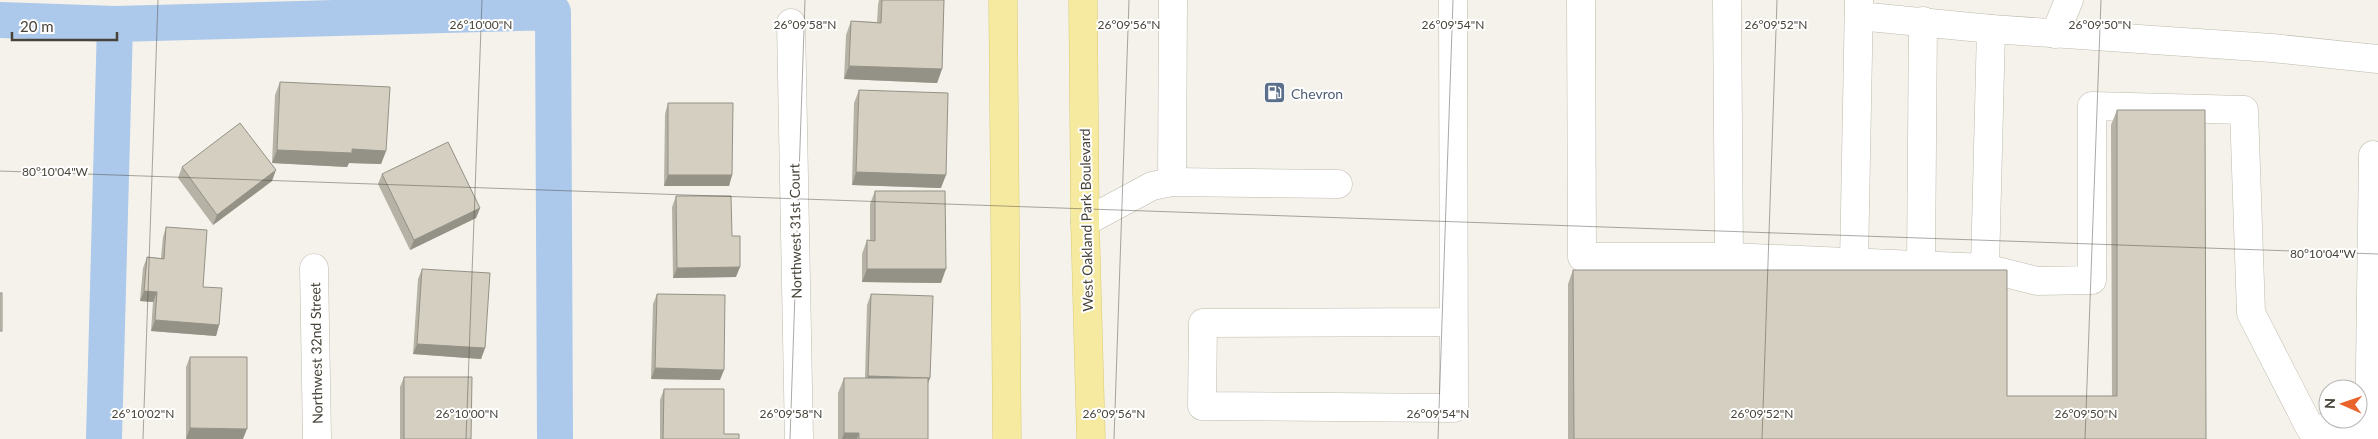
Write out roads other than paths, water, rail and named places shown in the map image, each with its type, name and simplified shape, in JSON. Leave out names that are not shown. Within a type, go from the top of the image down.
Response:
[{"type":"main road","points":[[1003,0],[1007,439]]},
{"type":"main road","name":"West Oakland Park Boulevard","points":[[1083,0],[1084,222],[1091,439]]},
{"type":"street","points":[[1172,182],[1173,0]]},
{"type":"street","points":[[1453,0],[1454,408],[1202,406],[1204,323],[1453,322]]},
{"type":"street","points":[[1581,0],[1582,257],[1728,258],[1921,264],[1985,268],[2037,281],[2092,280],[2092,106],[2244,110],[2251,312],[2310,428],[2372,433],[2373,155]]},
{"type":"street","points":[[1727,0],[1728,258]]},
{"type":"street","points":[[2055,34],[2069,0]]},
{"type":"street","points":[[1854,263],[1859,8],[1923,21],[1991,29],[2272,48],[2378,60]]},
{"type":"street","points":[[1921,264],[1923,21]]},
{"type":"street","name":"Northwest 31st Court","points":[[791,23],[799,439]]},
{"type":"street","points":[[1985,268],[1991,29]]},
{"type":"street","points":[[1084,222],[1152,186],[1172,182],[1338,184]]},
{"type":"street","name":"Northwest 32nd Street","points":[[314,268],[317,439]]},
{"type":"waterway","points":[[0,20],[115,24],[553,12],[555,439]]},
{"type":"waterway","points":[[104,439],[115,24]]},
{"type":"place","name":"Chevron","points":[[1275,93]]}]
